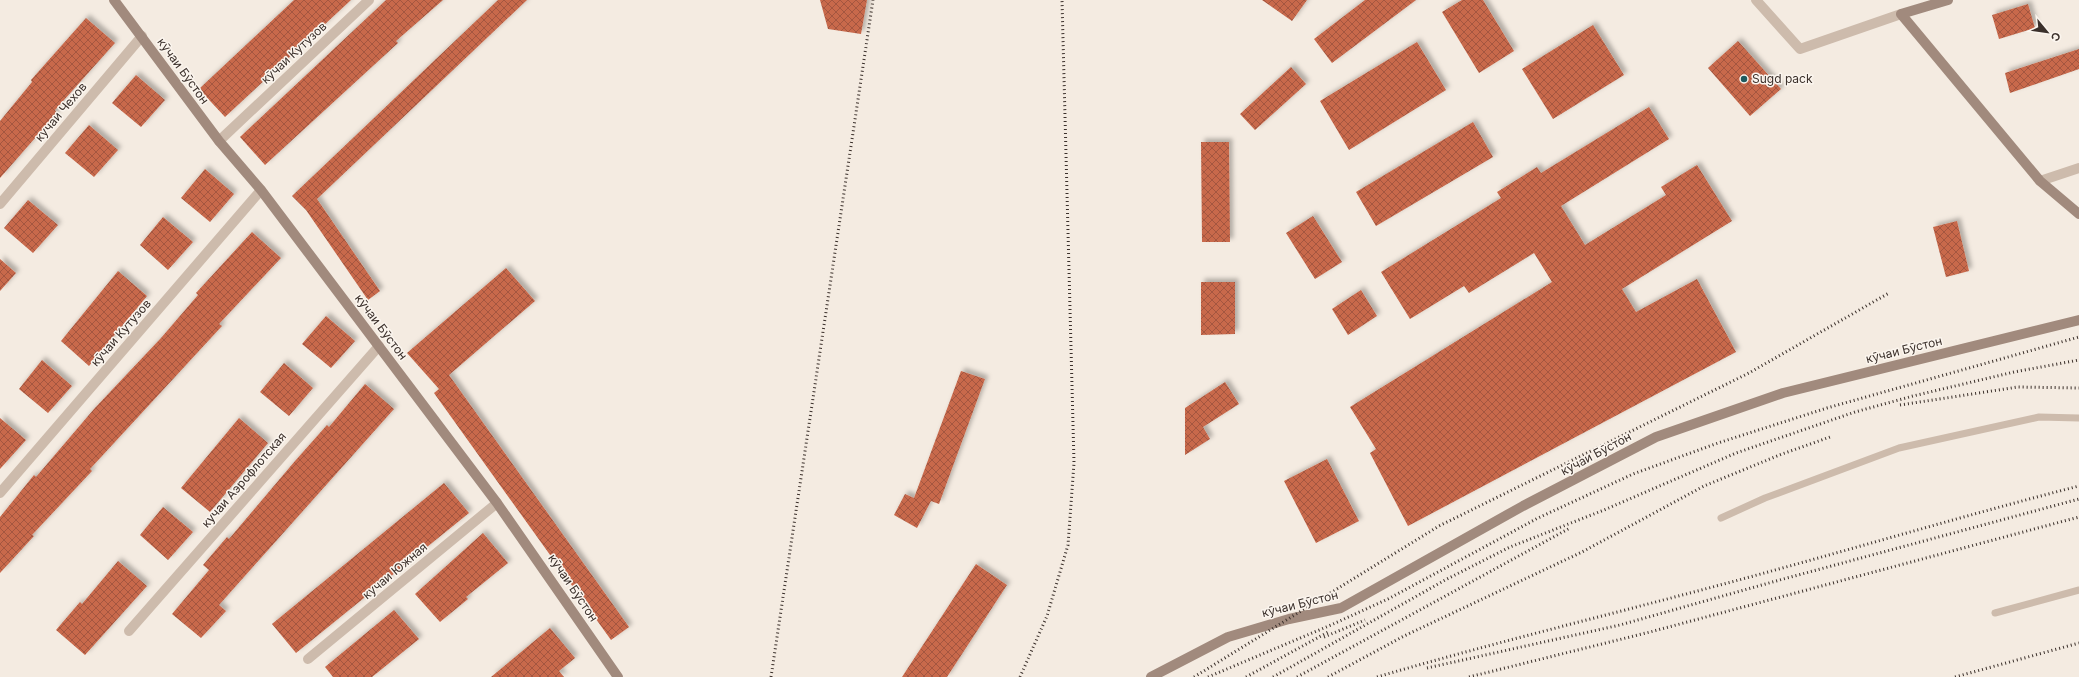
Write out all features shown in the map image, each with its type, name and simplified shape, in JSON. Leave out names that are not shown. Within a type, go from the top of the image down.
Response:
[{"type":"main road","name":"кӯчаи Бӯстон","points":[[114,0],[219,141],[261,190],[497,503],[618,677]]},
{"type":"main road","points":[[1948,0],[1901,14],[2040,181],[2079,214]]},
{"type":"main road","name":"кӯчаи Бӯстон","points":[[1151,677],[1228,637],[1289,619],[1341,608],[1523,506],[1656,437],[1783,393],[2079,320]]},
{"type":"street","name":"кӯчаи Кутузов","points":[[219,141],[369,0]]},
{"type":"street","points":[[1756,0],[1800,49],[1901,14]]},
{"type":"street","name":"кучаи Чехов","points":[[0,204],[142,36]]},
{"type":"street","points":[[2040,181],[2079,168]]},
{"type":"street","name":"кӯчаи Кутузов","points":[[0,493],[261,190]]},
{"type":"street","name":"кучаи Аэрофлотская","points":[[129,632],[379,346]]},
{"type":"street","name":"кучаи Южная","points":[[308,659],[497,503]]},
{"type":"lane","points":[[1721,518],[1765,498],[1898,448],[2039,416],[2079,418]]},
{"type":"lane","points":[[1995,613],[2079,590]]},
{"type":"building","points":[[294,0],[351,0],[225,117],[199,89]]},
{"type":"building","points":[[386,0],[443,0],[396,41],[398,43],[265,165],[240,137]]},
{"type":"building","points":[[498,0],[527,0],[317,199],[380,291],[368,300],[306,210],[292,196]]},
{"type":"building","points":[[820,0],[867,0],[861,34],[828,29]]},
{"type":"building","points":[[1262,0],[1307,0],[1292,21]]},
{"type":"building","points":[[1365,0],[1416,0],[1332,63],[1314,39]]},
{"type":"building","points":[[1462,0],[1483,0],[1514,51],[1479,73],[1442,12]]},
{"type":"building","points":[[2028,4],[2035,28],[1999,39],[1992,15]]},
{"type":"building","points":[[86,18],[115,43],[55,110],[57,113],[0,178],[0,121],[32,82],[31,80]]},
{"type":"building","points":[[1593,25],[1624,75],[1553,119],[1522,69]]},
{"type":"building","name":"Sugd pack","points":[[1738,41],[1781,89],[1750,116],[1708,68]]},
{"type":"building","points":[[1417,42],[1446,90],[1349,150],[1320,101]]},
{"type":"building","points":[[2079,49],[2079,69],[2010,93],[2005,73]]},
{"type":"building","points":[[1291,67],[1306,84],[1255,130],[1240,114]]},
{"type":"building","points":[[136,75],[165,100],[141,127],[112,103]]},
{"type":"building","points":[[1649,107],[1669,139],[1561,206],[1585,245],[1666,195],[1661,187],[1697,165],[1732,221],[1622,289],[1636,312],[1697,279],[1736,352],[1408,526],[1370,453],[1376,449],[1350,407],[1552,282],[1534,253],[1469,293],[1464,286],[1410,319],[1381,272],[1501,198],[1497,192],[1537,167],[1541,173]]},
{"type":"building","points":[[1473,122],[1493,157],[1376,226],[1356,192]]},
{"type":"building","points":[[89,125],[118,150],[94,177],[65,153]]},
{"type":"building","points":[[1201,142],[1229,142],[1230,242],[1202,242]]},
{"type":"building","points":[[205,169],[234,194],[210,222],[181,198]]},
{"type":"building","points":[[28,200],[58,225],[33,253],[4,228]]},
{"type":"building","points":[[1313,216],[1342,262],[1315,279],[1286,233]]},
{"type":"building","points":[[163,217],[193,242],[168,270],[140,245]]},
{"type":"building","points":[[1957,221],[1969,271],[1946,277],[1933,227]]},
{"type":"building","points":[[252,232],[281,258],[219,324],[222,326],[90,469],[92,471],[32,535],[34,536],[0,573],[0,517],[34,475],[36,477],[94,409],[161,338],[198,295],[196,293]]},
{"type":"building","points":[[0,259],[16,273],[0,291]]},
{"type":"building","points":[[506,268],[535,301],[449,375],[629,627],[611,640],[434,393],[439,389],[407,353]]},
{"type":"building","points":[[118,271],[147,296],[89,366],[61,341]]},
{"type":"building","points":[[1201,282],[1235,282],[1235,334],[1201,335]]},
{"type":"building","points":[[1361,290],[1377,316],[1348,335],[1332,309]]},
{"type":"building","points":[[326,316],[355,341],[331,368],[302,344]]},
{"type":"building","points":[[42,360],[72,386],[48,413],[19,389]]},
{"type":"building","points":[[284,363],[313,388],[289,416],[260,392]]},
{"type":"building","points":[[961,371],[985,379],[939,504],[931,501],[917,528],[894,515],[905,494],[914,498]]},
{"type":"building","points":[[1225,382],[1239,404],[1203,427],[1210,439],[1185,455],[1185,408]]},
{"type":"building","points":[[365,384],[394,409],[219,605],[226,611],[201,638],[172,614],[209,570],[203,565],[227,537],[229,539],[295,461],[327,425],[329,427]]},
{"type":"building","points":[[0,418],[26,440],[0,469]]},
{"type":"building","points":[[239,418],[268,443],[210,512],[181,488]]},
{"type":"building","points":[[1327,459],[1359,521],[1316,543],[1284,481]]},
{"type":"building","points":[[444,483],[469,513],[296,653],[272,624]]},
{"type":"building","points":[[163,507],[193,532],[168,560],[140,535]]},
{"type":"building","points":[[483,533],[508,563],[466,597],[468,599],[440,622],[415,594]]},
{"type":"building","points":[[118,561],[147,586],[85,655],[56,630],[80,602],[82,604]]},
{"type":"building","points":[[976,564],[1007,585],[947,677],[902,677]]},
{"type":"building","points":[[394,610],[419,639],[372,677],[333,677],[325,667]]},
{"type":"building","points":[[550,628],[575,658],[559,671],[564,677],[491,677]]},
{"type":"railway","points":[[771,677],[873,0]]},
{"type":"railway","points":[[1020,677],[1047,616],[1068,545],[1074,463],[1062,0]]},
{"type":"railway","points":[[1194,677],[1439,526],[1749,373],[1889,293]]},
{"type":"railway","points":[[1208,677],[1388,599],[1538,518],[1633,474],[1718,443],[1827,408],[2079,337]]},
{"type":"railway","points":[[1273,677],[1447,579],[1510,547],[1604,510],[1736,453],[1855,412],[1913,396],[2014,372],[2079,360]]},
{"type":"railway","points":[[1900,405],[2018,387],[2079,388]]},
{"type":"railway","points":[[1328,677],[1404,636],[1582,552],[1704,486],[1782,454],[1830,437]]},
{"type":"railway","points":[[1377,677],[2079,486]]},
{"type":"railway","points":[[1427,668],[1620,625],[2079,499]]},
{"type":"railway","points":[[1469,677],[1650,632],[2079,517]]},
{"type":"railway","points":[[1297,677],[1570,528]]},
{"type":"railway","points":[[1324,637],[1365,620]]},
{"type":"railway","points":[[1246,677],[1330,631]]},
{"type":"railway","points":[[1955,677],[2079,643]]},
{"type":"place","name":"Sugd pack","points":[[1744,79]]}]
